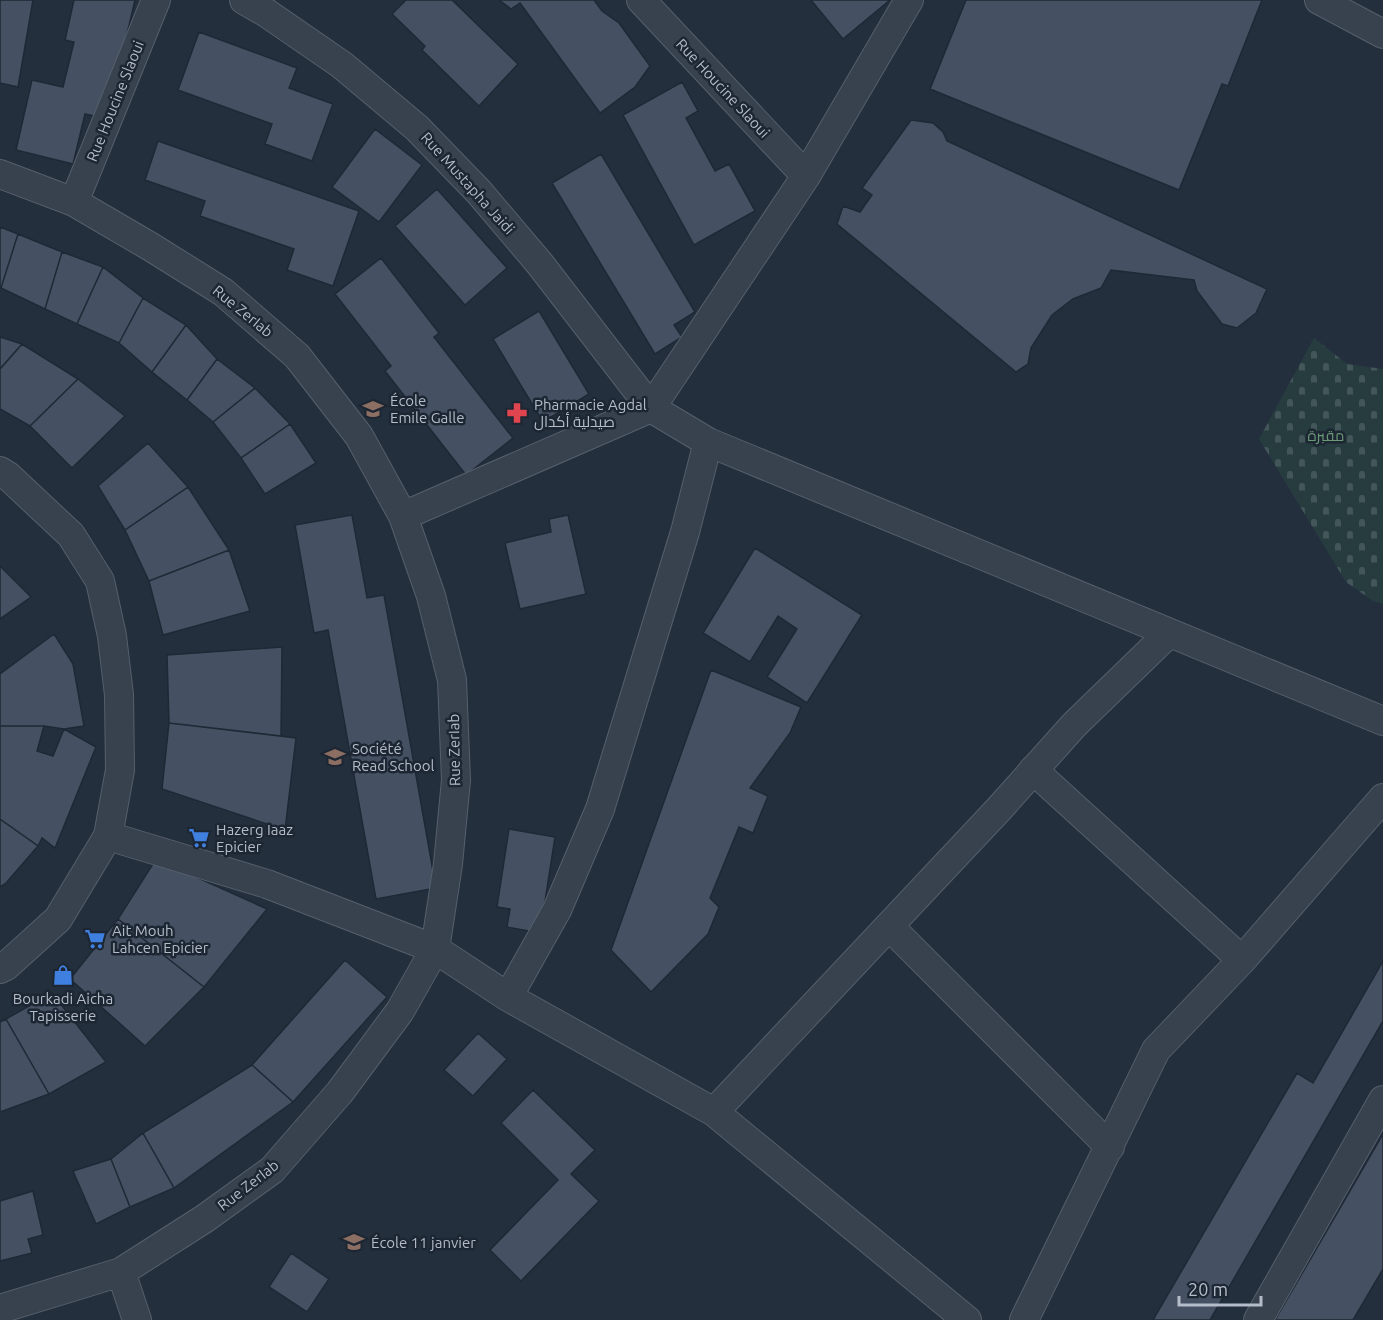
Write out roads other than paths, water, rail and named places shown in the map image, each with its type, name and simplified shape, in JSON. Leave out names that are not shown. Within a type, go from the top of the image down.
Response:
[{"type":"street","name":"Rue Houcine Slaoui","points":[[74,202],[156,0]]},
{"type":"street","name":"Rue Mustapha Jaidi","points":[[244,0],[342,65],[417,128],[479,192],[540,264],[651,408]]},
{"type":"street","name":"Rue Houcine Slaoui","points":[[641,0],[806,176]]},
{"type":"street","points":[[403,516],[651,408],[806,176],[909,0]]},
{"type":"street","points":[[1318,0],[1383,34]]},
{"type":"street","name":"Rue ZerIab","points":[[0,174],[74,202],[223,292],[297,356],[359,436],[403,516],[430,596],[452,680],[456,780],[448,864],[435,949],[400,1011],[340,1092],[272,1170],[204,1219],[121,1272],[0,1309]]},
{"type":"street","points":[[651,408],[708,442],[1383,721]]},
{"type":"street","points":[[508,998],[557,910],[600,809],[685,532],[708,442]]},
{"type":"street","points":[[0,471],[71,535],[100,581],[112,636],[119,695],[120,770],[108,836],[58,919],[0,969]]},
{"type":"street","points":[[714,1112],[1074,724],[1169,633]]},
{"type":"street","points":[[1033,770],[1242,960]]},
{"type":"street","points":[[1024,1320],[1156,1050],[1242,960],[1383,798]]},
{"type":"street","points":[[108,836],[267,884],[435,949],[508,998],[714,1112],[967,1320]]},
{"type":"street","points":[[889,926],[1110,1147]]},
{"type":"street","points":[[1258,1320],[1383,1100]]},
{"type":"street","points":[[121,1272],[137,1320]]},
{"type":"place","name":"École Emile Galle","points":[[373,409]]},
{"type":"place","name":"Pharmacie Agdal صيدلية أكدال","points":[[517,413]]},
{"type":"place","name":"Société Read School","points":[[335,757]]},
{"type":"place","name":"Hazerg Iaaz Epicier","points":[[199,838]]},
{"type":"place","name":"Ait Mouh Lahcen Epicier","points":[[95,939]]},
{"type":"place","name":"Bourkadi Aicha Tapisserie","points":[[63,975]]},
{"type":"place","name":"École 11 janvier","points":[[354,1242]]},
{"type":"park label","name":"مقبرة","points":[[1326,435]]}]
